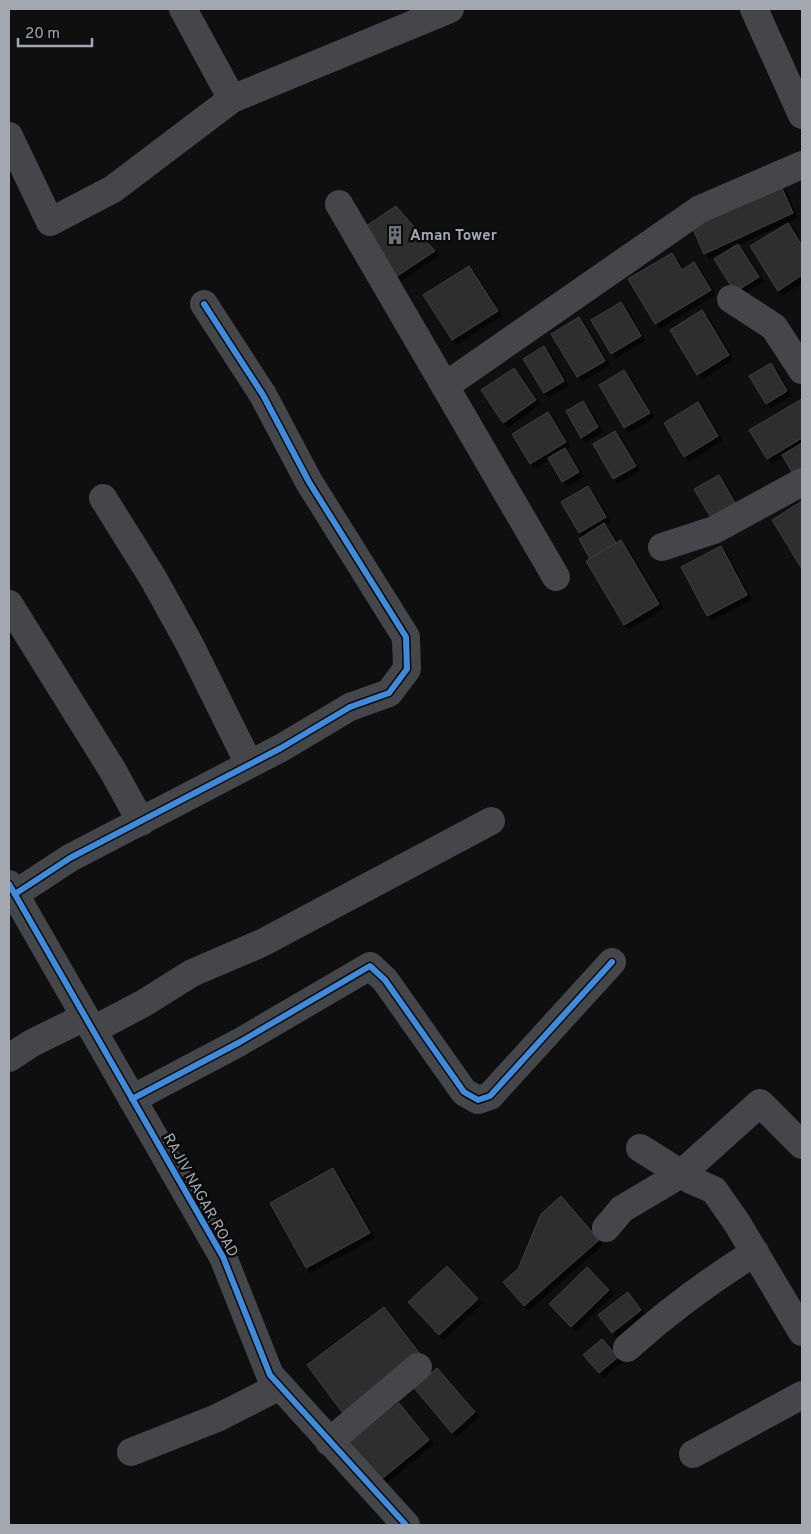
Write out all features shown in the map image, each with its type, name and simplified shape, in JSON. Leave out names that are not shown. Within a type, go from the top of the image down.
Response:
[{"type":"street","points":[[183,9],[232,99]]},
{"type":"street","points":[[9,136],[50,222],[113,189],[232,99],[450,9]]},
{"type":"street","points":[[754,9],[802,114]]},
{"type":"street","points":[[445,386],[700,209],[802,165]]},
{"type":"street","points":[[340,204],[556,577]]},
{"type":"street","points":[[731,299],[774,327],[802,370]]},
{"type":"street","points":[[12,889],[249,764],[350,707],[390,693],[407,670],[406,637],[309,482],[263,394],[204,304]]},
{"type":"street","points":[[662,547],[714,530],[802,482]]},
{"type":"street","points":[[103,498],[153,578],[249,764]]},
{"type":"street","points":[[9,604],[113,771],[141,822]]},
{"type":"street","points":[[9,1058],[32,1043],[144,1003],[192,973],[262,943],[491,821]]},
{"type":"street","name":"RAJIV NAGAR ROAD","points":[[12,889],[223,1257],[270,1375],[406,1525]]},
{"type":"street","points":[[132,1099],[240,1042],[370,966],[386,980],[464,1092],[478,1100],[490,1096],[612,962]]},
{"type":"street","points":[[606,1228],[622,1209],[681,1174],[760,1103],[802,1145]]},
{"type":"street","points":[[640,1148],[681,1174],[714,1190],[800,1323]]},
{"type":"street","points":[[627,1348],[661,1318],[711,1280],[754,1252]]},
{"type":"street","points":[[329,1442],[418,1367]]},
{"type":"street","points":[[131,1452],[217,1418],[280,1386]]},
{"type":"street","points":[[693,1454],[802,1395]]},
{"type":"building","points":[[781,186],[793,213],[704,254],[692,227]]},
{"type":"building","name":"Aman Tower","points":[[396,206],[435,251],[397,276],[366,226]]},
{"type":"building","points":[[788,223],[802,246],[802,275],[778,291],[750,246]]},
{"type":"building","points":[[738,244],[759,277],[735,292],[714,259]]},
{"type":"building","points":[[672,253],[682,270],[694,262],[711,290],[655,324],[628,279]]},
{"type":"building","points":[[469,266],[498,311],[452,340],[423,295]]},
{"type":"building","points":[[621,302],[641,336],[611,354],[591,320]]},
{"type":"building","points":[[702,310],[729,355],[697,375],[670,330]]},
{"type":"building","points":[[579,317],[605,361],[577,377],[551,334]]},
{"type":"building","points":[[544,346],[564,381],[544,393],[523,359]]},
{"type":"building","points":[[771,363],[787,391],[766,404],[749,376]]},
{"type":"building","points":[[514,368],[536,400],[503,423],[481,390]]},
{"type":"building","points":[[624,370],[650,413],[624,428],[599,385]]},
{"type":"building","points":[[802,399],[802,438],[767,459],[749,430]]},
{"type":"building","points":[[583,401],[598,427],[581,438],[566,411]]},
{"type":"building","points":[[698,402],[718,436],[684,457],[664,423]]},
{"type":"building","points":[[548,412],[566,442],[530,464],[512,434]]},
{"type":"building","points":[[615,431],[636,466],[613,479],[593,444]]},
{"type":"building","points":[[802,443],[802,475],[796,479],[782,455]]},
{"type":"building","points":[[565,448],[579,472],[562,482],[548,458]]},
{"type":"building","points":[[719,475],[738,508],[714,523],[694,489]]},
{"type":"building","points":[[588,486],[606,517],[579,533],[561,502]]},
{"type":"building","points":[[802,501],[802,569],[772,520]]},
{"type":"building","points":[[604,523],[616,543],[590,559],[579,539]]},
{"type":"building","points":[[621,540],[659,604],[624,625],[586,561]]},
{"type":"building","points":[[721,546],[747,595],[707,616],[681,567]]},
{"type":"building","points":[[333,1168],[370,1233],[306,1268],[270,1203]]},
{"type":"building","points":[[561,1196],[599,1240],[524,1306],[503,1282],[518,1269],[541,1214]]},
{"type":"building","points":[[447,1266],[478,1299],[439,1335],[408,1302]]},
{"type":"building","points":[[587,1267],[609,1290],[571,1327],[549,1304]]},
{"type":"building","points":[[628,1292],[641,1310],[612,1333],[598,1315]]},
{"type":"building","points":[[384,1307],[420,1354],[342,1412],[307,1365]]},
{"type":"building","points":[[602,1339],[618,1357],[599,1373],[583,1355]]},
{"type":"building","points":[[437,1368],[475,1412],[452,1433],[414,1388]]},
{"type":"building","points":[[399,1403],[429,1440],[378,1482],[348,1445]]},
{"type":"cycle path","points":[[15,894],[70,858],[281,748],[350,707],[389,693],[407,669],[406,637],[309,482],[263,395],[204,304]]},
{"type":"cycle path","points":[[9,884],[223,1257],[270,1375],[406,1525]]},
{"type":"cycle path","points":[[132,1099],[240,1042],[370,966],[385,980],[464,1092],[478,1100],[490,1096],[612,962]]},
{"type":"place","name":"Aman Tower","points":[[395,235]]}]
